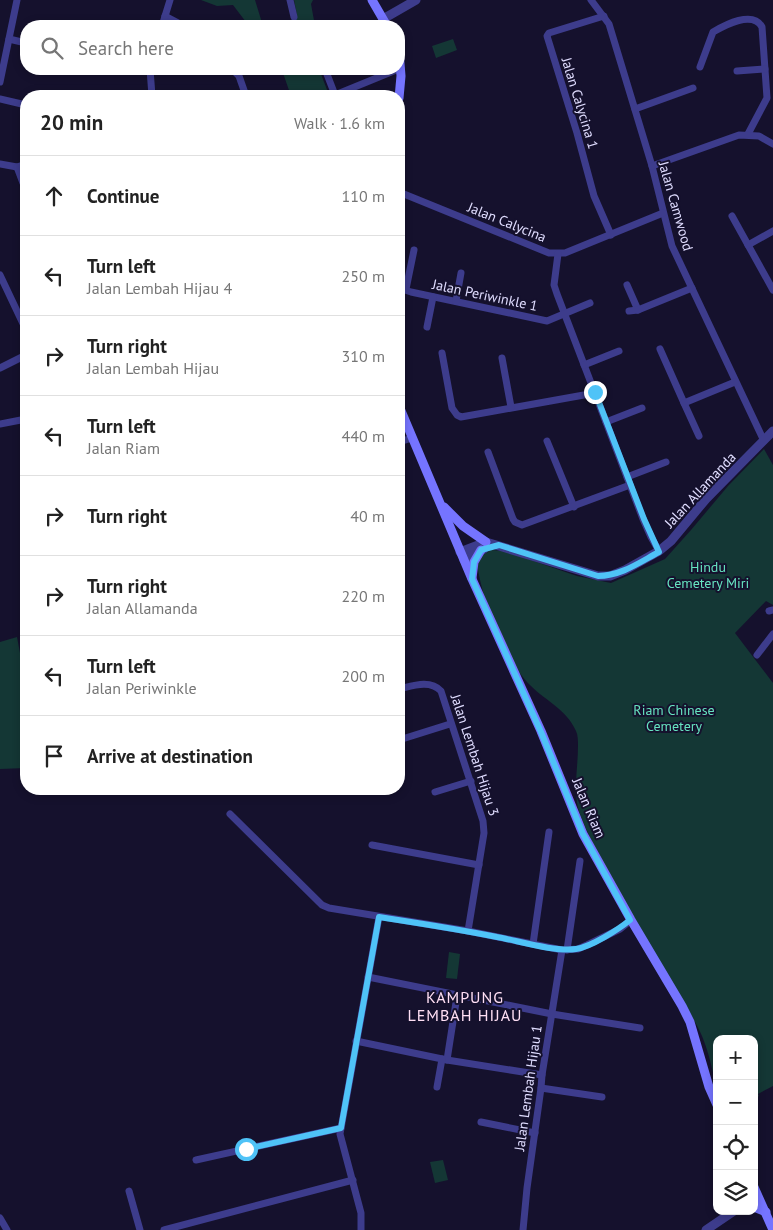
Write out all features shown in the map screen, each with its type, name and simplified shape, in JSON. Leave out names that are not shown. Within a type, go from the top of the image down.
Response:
[{"type":"main road","points":[[372,0],[383,20]]},
{"type":"main road","points":[[400,90],[401,75]]},
{"type":"main road","name":"Jalan Riam","points":[[405,421],[472,579],[541,732],[583,834],[630,920],[690,1022],[713,1096]]},
{"type":"main road","points":[[440,504],[484,546],[474,562],[472,579]]},
{"type":"main road","points":[[758,1200],[766,1212],[773,1230]]},
{"type":"main road","points":[[758,1209],[766,1212]]},
{"type":"street","points":[[0,82],[17,0]]},
{"type":"street","points":[[164,20],[170,0]]},
{"type":"street","points":[[290,0],[294,17]]},
{"type":"street","points":[[389,20],[416,0]]},
{"type":"street","name":"Jalan Camwood","points":[[591,0],[609,24],[652,166],[672,246],[764,441]]},
{"type":"street","points":[[165,16],[173,20]]},
{"type":"street","name":"Jalan Calycina 1","points":[[604,16],[549,33],[547,36],[578,133],[594,196],[611,234]]},
{"type":"street","points":[[700,67],[713,32],[736,20],[754,20],[759,22],[762,27],[767,98],[748,134]]},
{"type":"street","points":[[9,39],[20,42]]},
{"type":"street","points":[[737,71],[765,69]]},
{"type":"street","points":[[150,75],[152,90]]},
{"type":"street","points":[[238,75],[244,90]]},
{"type":"street","points":[[327,75],[334,90]]},
{"type":"street","points":[[348,90],[378,75]]},
{"type":"street","points":[[635,109],[693,88]]},
{"type":"street","points":[[0,98],[20,103]]},
{"type":"street","points":[[764,138],[773,133]]},
{"type":"street","points":[[652,166],[739,134],[764,138],[773,144]]},
{"type":"street","points":[[0,164],[20,166]]},
{"type":"street","points":[[17,167],[20,175]]},
{"type":"street","name":"Jalan Calycina","points":[[405,194],[558,254],[565,253],[663,213]]},
{"type":"street","points":[[732,216],[773,290]]},
{"type":"street","points":[[748,245],[773,231]]},
{"type":"street","points":[[405,282],[414,250]]},
{"type":"street","points":[[558,254],[554,285],[630,485],[659,552]]},
{"type":"street","points":[[456,301],[461,273]]},
{"type":"street","points":[[0,275],[20,317]]},
{"type":"street","points":[[628,285],[638,310]]},
{"type":"street","points":[[629,311],[638,310],[692,288]]},
{"type":"street","name":"Jalan Periwinkle 1","points":[[405,290],[547,321],[564,312],[590,303]]},
{"type":"street","points":[[427,327],[433,296]]},
{"type":"street","points":[[660,349],[699,436]]},
{"type":"street","points":[[584,365],[619,351]]},
{"type":"street","points":[[442,353],[452,408],[457,416],[461,417],[595,392]]},
{"type":"street","points":[[0,368],[20,358]]},
{"type":"street","points":[[502,358],[511,407]]},
{"type":"street","points":[[684,403],[736,382]]},
{"type":"street","points":[[606,422],[642,408]]},
{"type":"street","points":[[0,424],[20,420]]},
{"type":"street","name":"Jalan Allamanda","points":[[484,546],[499,545],[598,576],[610,576],[618,573],[659,552],[671,541],[697,508],[773,431]]},
{"type":"street","points":[[405,440],[412,438]]},
{"type":"street","points":[[547,441],[574,507]]},
{"type":"street","points":[[488,452],[515,522],[522,525],[630,485]]},
{"type":"street","points":[[627,477],[666,462]]},
{"type":"street","points":[[462,556],[484,546]]},
{"type":"street","points":[[757,655],[773,634]]},
{"type":"street","name":"Jalan Lembah Hijau 3","points":[[405,688],[428,684],[438,687],[441,691],[484,827],[468,931]]},
{"type":"street","points":[[405,738],[450,724]]},
{"type":"street","points":[[435,792],[470,782]]},
{"type":"street","points":[[230,814],[322,905],[336,910],[468,931],[565,950],[578,949],[587,945],[620,929],[630,920]]},
{"type":"street","points":[[533,944],[549,832]]},
{"type":"street","points":[[372,845],[479,865]]},
{"type":"street","name":"Jalan Lembah Hijau 1","points":[[523,1230],[542,1075],[580,861]]},
{"type":"street","points":[[361,1230],[361,1213],[340,1131],[379,917]]},
{"type":"street","points":[[368,977],[552,1014],[640,1028]]},
{"type":"street","points":[[437,1087],[445,1059],[457,996]]},
{"type":"street","points":[[356,1041],[445,1059],[542,1075]]},
{"type":"street","points":[[541,1088],[602,1097]]},
{"type":"street","points":[[481,1122],[535,1133]]},
{"type":"street","points":[[196,1160],[340,1131]]},
{"type":"street","points":[[164,1230],[353,1180]]},
{"type":"street","points":[[128,1191],[140,1230]]},
{"type":"street","points":[[706,1230],[728,1215]]},
{"type":"street","points":[[0,1218],[7,1230]]},
{"type":"green space","points":[[201,0],[255,0],[261,20],[244,20],[233,5],[217,6]]},
{"type":"green space","points":[[294,0],[313,0],[311,4],[314,20],[292,20],[297,15]]},
{"type":"green space","points":[[453,39],[457,50],[436,58],[432,46]]},
{"type":"green space","points":[[284,75],[321,75],[327,90],[289,90]]},
{"type":"green space","name":"Riam Chinese Cemetery","points":[[764,449],[773,465],[773,605],[766,601],[735,633],[773,683],[773,1086],[758,1094],[758,1035],[713,1035],[713,1074],[709,1056],[699,1030],[614,884],[581,817],[576,791],[578,736],[576,731],[567,717],[521,675],[503,646],[489,612],[477,563],[483,555],[491,550],[504,551],[577,576],[611,583],[665,559],[728,486]]},
{"type":"green space","points":[[17,637],[20,653],[20,768],[0,769],[0,642]]},
{"type":"green space","points":[[449,952],[460,954],[457,979],[446,978]]},
{"type":"green space","points":[[443,1160],[448,1180],[435,1183],[430,1162]]},
{"type":"district","name":"KAMPUNG LEMBAH HIJAU","points":[[465,1006]]},
{"type":"route","points":[[246,1149],[341,1128],[379,917],[468,931],[562,950],[578,949],[620,929],[630,920],[583,834],[541,732],[472,579],[474,562],[481,550],[499,545],[598,576],[610,576],[626,570],[659,552],[651,537],[595,392]]},
{"type":"park label","name":"Hindu Cemetery Miri","points":[[708,576]]}]
